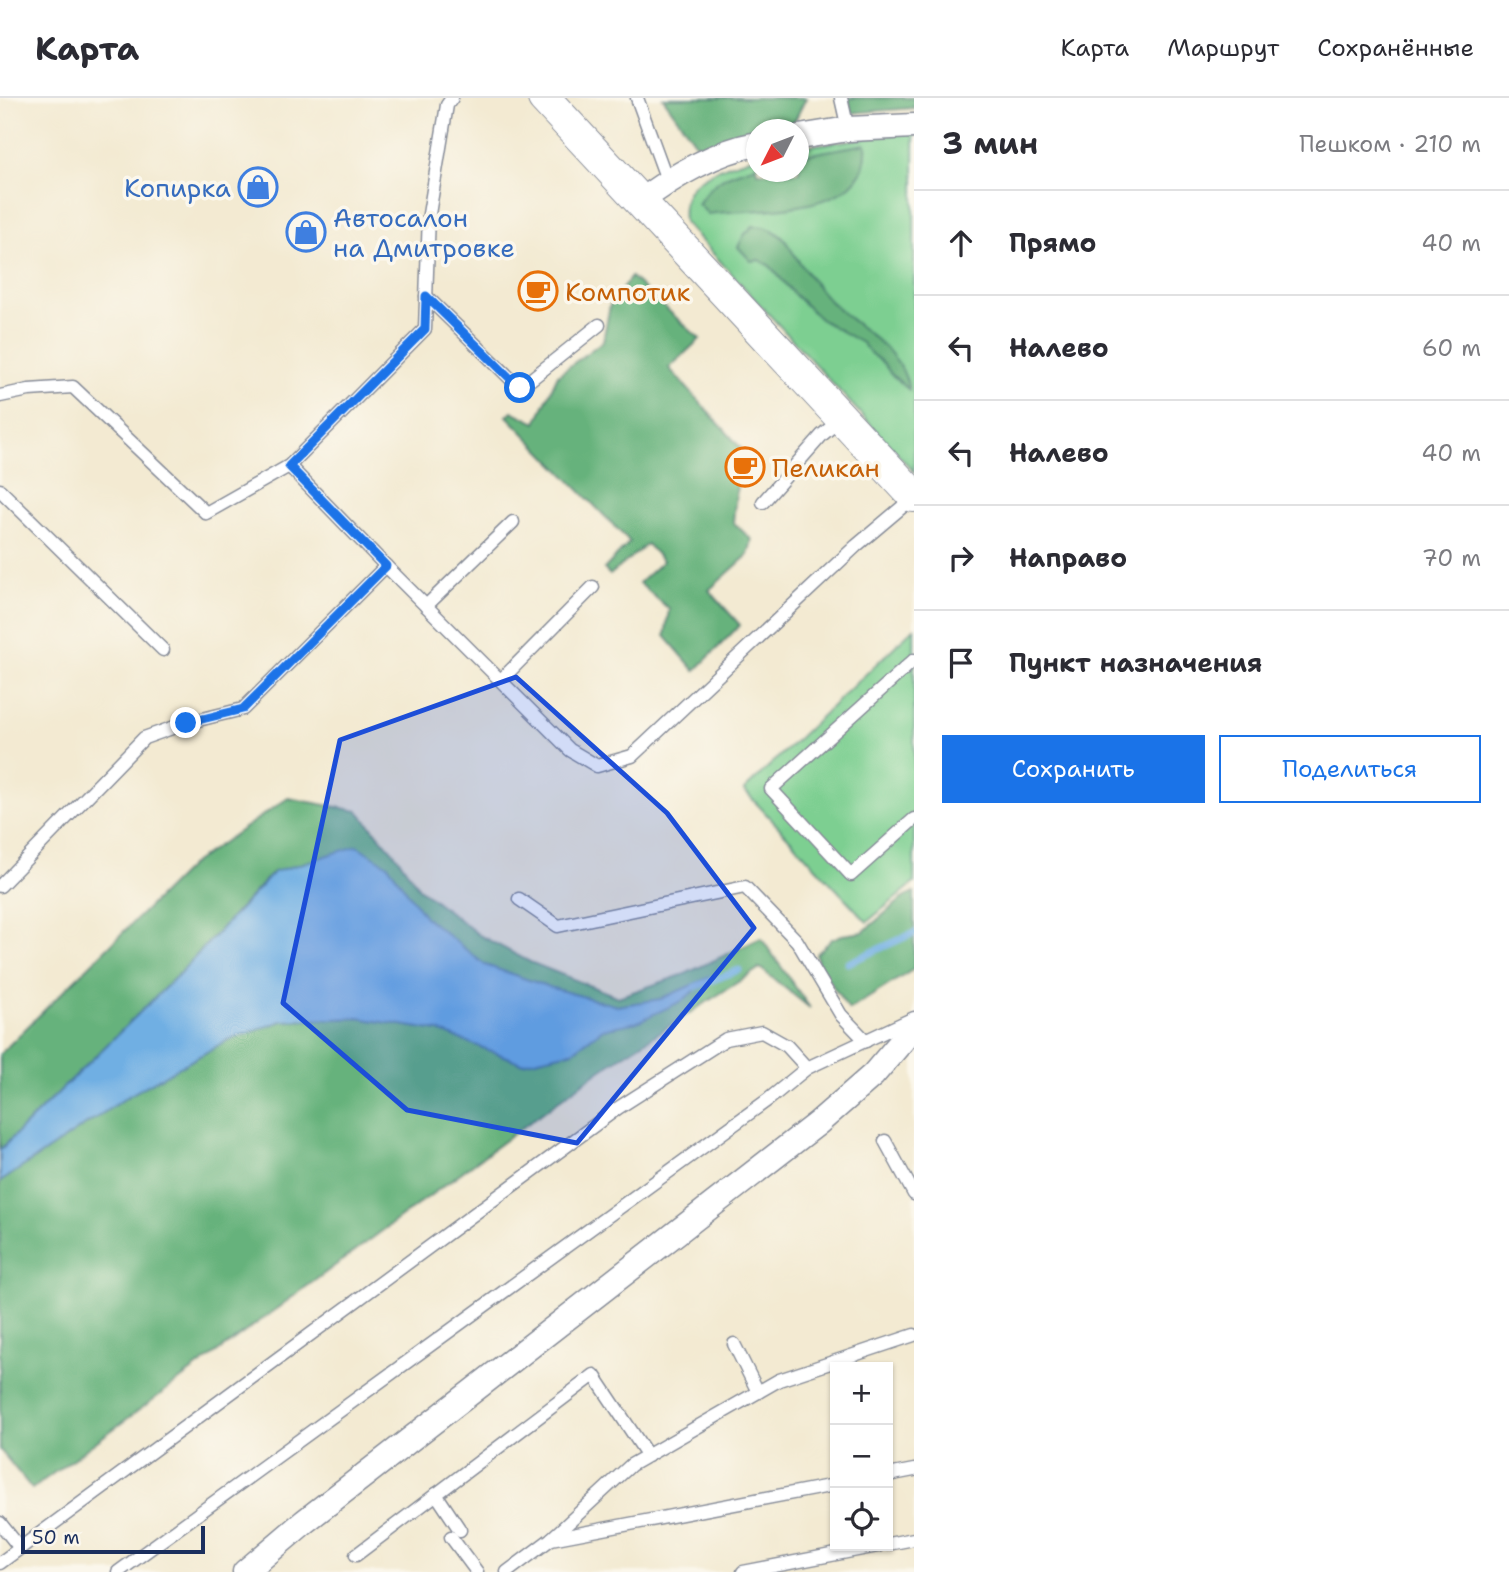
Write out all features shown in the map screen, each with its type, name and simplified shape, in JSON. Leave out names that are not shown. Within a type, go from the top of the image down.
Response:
[{"type":"street","points":[[544,98],[914,497]]},
{"type":"street","points":[[809,135],[848,129],[914,126]]},
{"type":"street","points":[[641,201],[667,180],[746,146]]},
{"type":"street","points":[[245,1572],[304,1522],[818,1123],[873,1075],[914,1027]]},
{"type":"lane","points":[[0,396],[29,390],[73,387],[206,513],[289,466],[425,329],[429,214],[447,105],[452,98]]},
{"type":"lane","points":[[637,98],[667,180]]},
{"type":"lane","points":[[841,98],[848,129]]},
{"type":"lane","points":[[426,296],[520,388],[599,326]]},
{"type":"lane","points":[[763,502],[822,435],[842,418]]},
{"type":"lane","points":[[289,466],[570,750],[597,766],[632,756],[874,529],[914,497]]},
{"type":"lane","points":[[0,490],[163,650]]},
{"type":"lane","points":[[426,606],[513,522]]},
{"type":"lane","points":[[0,886],[144,738],[186,723],[243,709],[386,566]]},
{"type":"lane","points":[[502,680],[593,587]]},
{"type":"lane","points":[[914,660],[771,789],[851,876],[914,819]]},
{"type":"lane","points":[[519,899],[558,926],[745,887],[797,941],[841,1015],[866,1041]]},
{"type":"lane","points":[[118,1572],[758,1107],[807,1068],[914,1018]]},
{"type":"lane","points":[[0,1563],[618,1108],[726,1039],[762,1032],[787,1046],[807,1068]]},
{"type":"lane","points":[[885,1141],[914,1194]]},
{"type":"lane","points":[[507,1572],[551,1539],[631,1465],[779,1380],[914,1335]]},
{"type":"lane","points":[[734,1344],[758,1392]]},
{"type":"lane","points":[[356,1555],[594,1375],[648,1456]]},
{"type":"lane","points":[[893,1474],[914,1470]]},
{"type":"lane","points":[[551,1539],[830,1486]]},
{"type":"lane","points":[[436,1494],[477,1572]]},
{"type":"lane","points":[[0,1523],[20,1548]]},
{"type":"lane","points":[[893,1543],[914,1539]]},
{"type":"lane","points":[[743,1572],[852,1551]]},
{"type":"highlighted area","points":[[516,677],[667,813],[754,928],[577,1143],[407,1110],[283,1003],[340,740]]},
{"type":"green space","points":[[663,98],[806,98],[796,119],[746,119],[746,134],[700,149]]},
{"type":"green space","points":[[849,98],[914,98],[914,108],[851,113]]},
{"type":"green space","points":[[914,132],[914,472],[684,222],[685,201],[692,187],[708,175],[739,162],[746,160],[746,182],[809,182],[809,146]]},
{"type":"green space","points":[[866,144],[863,168],[850,186],[831,197],[780,209],[708,214],[698,204],[716,183],[746,169],[746,182],[809,182],[809,154]]},
{"type":"green space","points":[[753,226],[770,229],[785,240],[818,288],[842,312],[878,340],[898,362],[909,390],[862,343],[820,319],[770,266],[759,260],[751,261],[738,247]]},
{"type":"green space","points":[[631,277],[700,339],[669,368],[741,448],[733,522],[752,540],[748,555],[709,590],[740,625],[695,671],[665,636],[669,609],[639,583],[663,561],[647,544],[610,575],[604,569],[630,542],[507,416],[512,411],[536,423],[558,375],[603,341],[610,305]]},
{"type":"green space","points":[[914,628],[914,883],[867,922],[744,790]]},
{"type":"green space","points":[[288,798],[358,811],[396,855],[419,888],[479,935],[530,962],[618,997],[685,974],[761,938],[810,1008],[760,968],[599,1071],[32,1489],[0,1450],[0,1182],[130,1095],[228,1040],[282,1021],[358,1018],[439,1031],[522,1063],[573,1051],[603,1029],[637,1022],[707,979],[660,999],[617,1006],[485,965],[425,917],[388,865],[273,872],[182,971],[0,1150],[0,1054],[193,863]]},
{"type":"green space","points":[[914,892],[914,969],[849,1010],[818,964],[816,954],[832,939],[863,932]]},
{"type":"water","points":[[357,846],[388,865],[425,917],[485,965],[617,1006],[661,999],[710,977],[682,1001],[637,1022],[603,1029],[573,1051],[522,1063],[439,1031],[358,1018],[282,1021],[228,1040],[130,1095],[0,1182],[0,1150],[182,971],[274,872]]},
{"type":"waterway","points":[[848,963],[914,933]]},
{"type":"waterway","points":[[695,987],[739,970]]},
{"type":"place","name":"Копирка","points":[[258,187]]},
{"type":"place","name":"Автосалон на Дмитровке","points":[[306,232]]},
{"type":"place","name":"Компотик","points":[[538,291]]},
{"type":"place","name":"Пеликан","points":[[745,467]]},
{"type":"route","points":[[186,723],[243,709],[386,566],[289,466],[425,329],[426,296],[520,388]]}]
